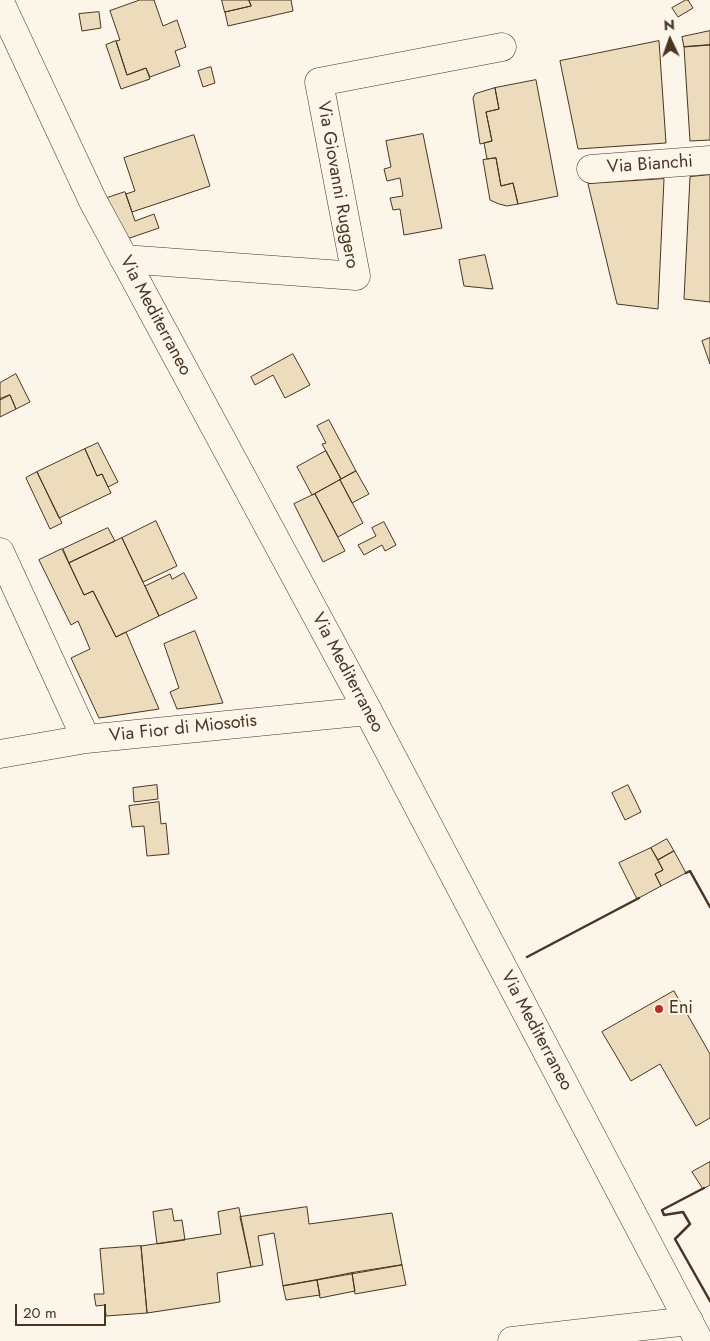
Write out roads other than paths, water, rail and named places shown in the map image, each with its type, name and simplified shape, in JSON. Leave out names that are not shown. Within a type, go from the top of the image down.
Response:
[{"type":"street","name":"Via Mediterraneo","points":[[0,2],[93,201],[368,711],[694,1331]]},
{"type":"street","name":"Via Giovanni Ruggero","points":[[124,259],[356,276],[319,82],[502,47]]},
{"type":"street","name":"Via Bianchi","points":[[591,169],[710,160]]},
{"type":"street","points":[[0,552],[86,739]]},
{"type":"street","name":"Via Fior di Miosotis","points":[[0,754],[86,739],[368,711]]},
{"type":"street","points":[[512,1341],[694,1331]]},
{"type":"place","name":"Eni","points":[[659,1009]]}]
